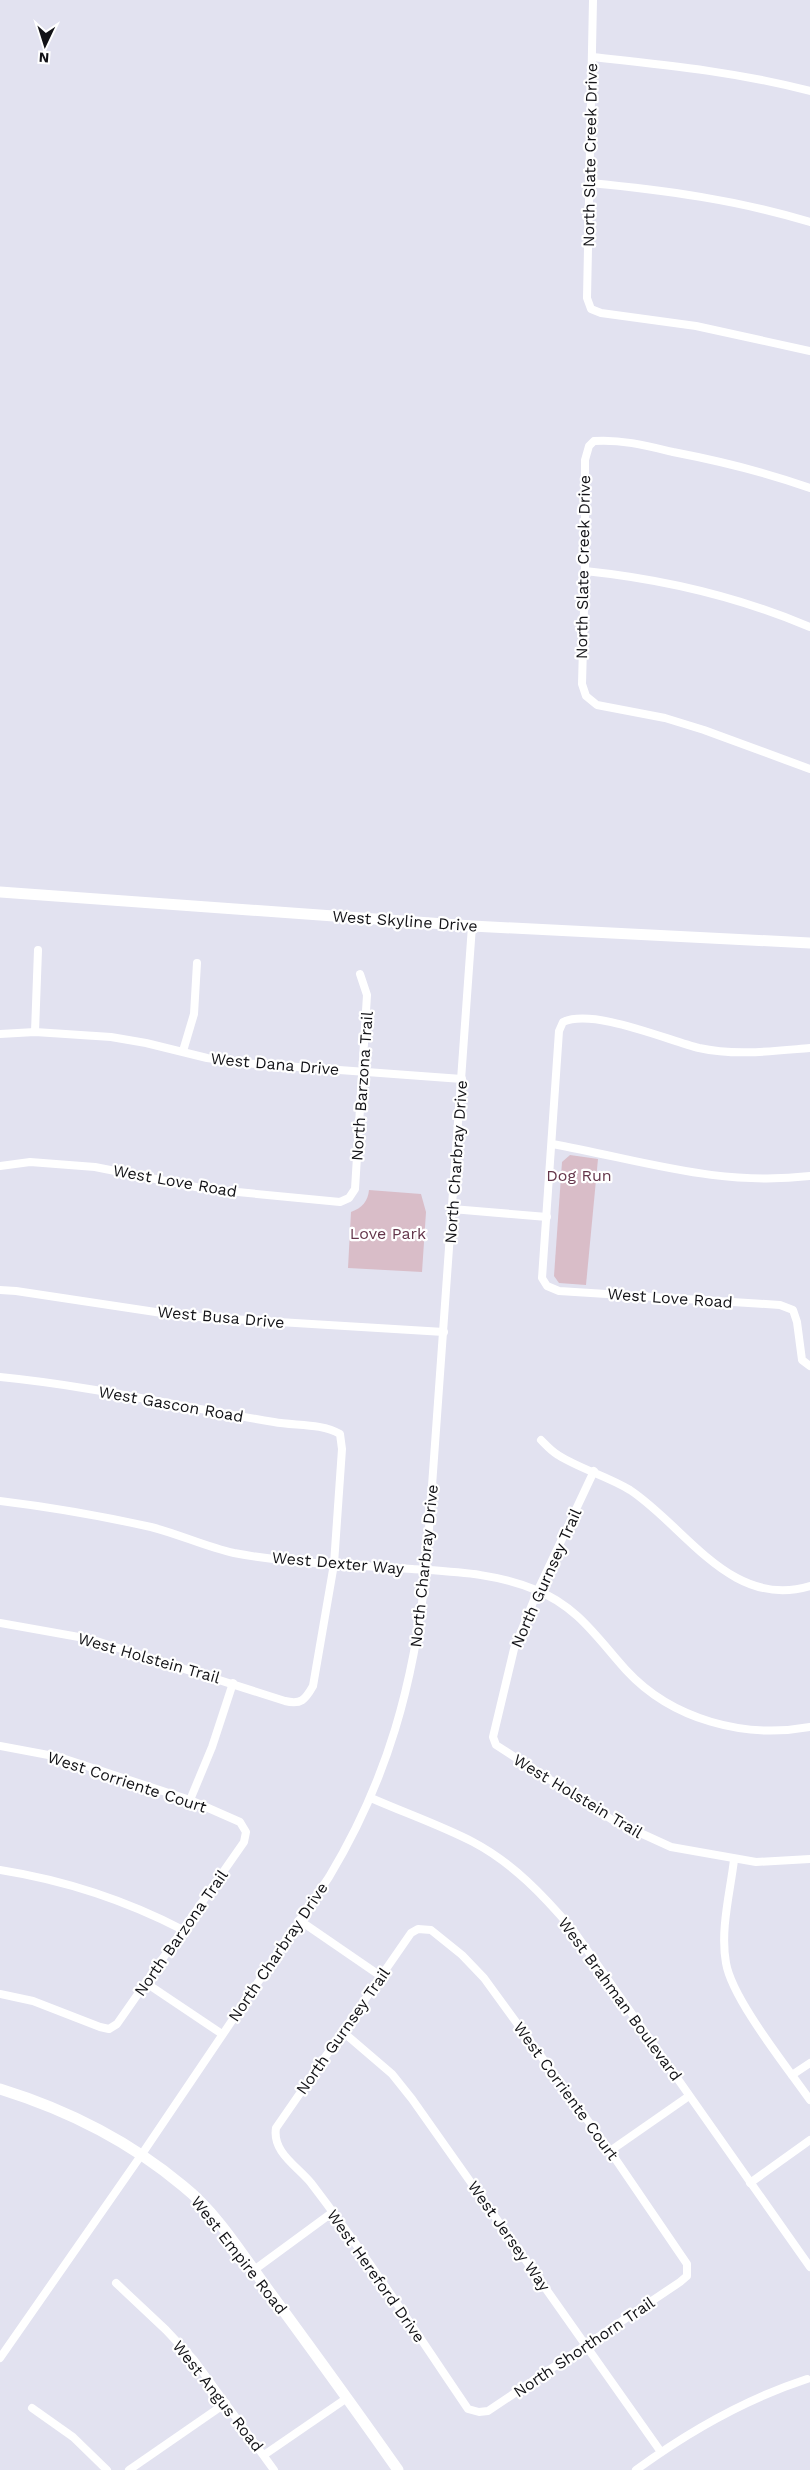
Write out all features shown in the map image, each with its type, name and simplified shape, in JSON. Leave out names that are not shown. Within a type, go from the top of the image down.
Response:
[{"type":"street","name":"North Slate Creek Drive","points":[[593,0],[587,298],[592,309],[601,313],[722,330],[810,351]]},
{"type":"street","points":[[592,57],[707,70],[769,80],[810,91]]},
{"type":"street","points":[[590,183],[661,190],[708,198],[769,209],[810,222]]},
{"type":"street","name":"North Slate Creek Drive","points":[[810,488],[777,476],[707,459],[631,444],[594,440],[589,446],[585,460],[582,684],[586,696],[597,705],[688,725],[810,769]]},
{"type":"street","points":[[585,571],[664,583],[752,606],[810,627]]},
{"type":"street","name":"West Skyline Drive","points":[[0,892],[472,926],[810,943]]},
{"type":"street","name":"North Charbray Drive","points":[[1,2356],[142,2154],[346,1848],[371,1798],[391,1746],[420,1632],[444,1332],[472,926]]},
{"type":"street","points":[[35,1032],[38,950]]},
{"type":"street","points":[[183,1052],[194,1014],[197,963]]},
{"type":"street","name":"North Barzona Trail","points":[[349,1198],[355,1188],[368,995],[360,974]]},
{"type":"street","points":[[452,1209],[547,1217],[559,1031],[563,1022],[571,1018],[622,1025],[700,1048],[732,1052],[768,1052],[810,1048]]},
{"type":"street","name":"West Dana Drive","points":[[0,1034],[35,1032],[111,1037],[207,1058],[244,1063],[462,1078]]},
{"type":"street","points":[[552,1144],[712,1176],[750,1179],[810,1176]]},
{"type":"street","name":"West Love Road","points":[[0,1166],[30,1162],[95,1166],[206,1189],[340,1202],[349,1198]]},
{"type":"street","name":"West Love Road","points":[[547,1217],[542,1278],[547,1286],[559,1291],[780,1306],[793,1310],[797,1322],[802,1360],[809,1366]]},
{"type":"street","name":"West Busa Drive","points":[[0,1290],[182,1316],[444,1332]]},
{"type":"street","name":"West Gascon Road","points":[[0,1377],[52,1383],[275,1422],[328,1427],[340,1434],[342,1449],[334,1564]]},
{"type":"street","points":[[541,1440],[557,1455],[630,1490],[658,1511],[710,1561],[733,1577],[758,1587],[781,1590],[810,1586]]},
{"type":"street","name":"North Gurnsey Trail","points":[[496,1745],[493,1737],[514,1649],[538,1590],[594,1472]]},
{"type":"street","name":"West Dexter Way","points":[[0,1501],[33,1505],[153,1528],[233,1553],[334,1564],[488,1574],[538,1590],[560,1601],[575,1612],[593,1630],[628,1672],[651,1692],[703,1720],[730,1728],[758,1731],[790,1731],[810,1727]]},
{"type":"street","name":"West Holstein Trail","points":[[0,1623],[90,1639],[296,1704],[305,1700],[313,1686],[334,1564]]},
{"type":"street","points":[[190,1800],[212,1747],[233,1683]]},
{"type":"street","name":"West Holstein Trail","points":[[496,1745],[614,1821],[642,1836],[670,1846],[734,1860],[756,1862],[810,1859]]},
{"type":"street","name":"West Corriente Court","points":[[0,1746],[59,1756],[190,1800],[240,1822],[246,1832]]},
{"type":"street","name":"West Brahman Boulevard","points":[[371,1798],[473,1842],[525,1878],[573,1930],[810,2267]]},
{"type":"street","name":"North Barzona Trail","points":[[0,1994],[33,2001],[109,2029],[118,2024],[244,1842],[246,1832]]},
{"type":"street","points":[[734,1860],[724,1940],[726,1964],[733,1986],[744,2004],[810,2100]]},
{"type":"street","points":[[0,1870],[52,1880],[94,1894],[183,1930]]},
{"type":"street","points":[[299,1920],[382,1977]]},
{"type":"street","name":"North Gurnsey Trail","points":[[274,2138],[276,2128],[411,1933],[418,1929]]},
{"type":"street","name":"West Corriente Court","points":[[418,1929],[431,1930],[462,1955],[484,1978],[610,2151],[687,2264],[687,2276]]},
{"type":"street","points":[[146,1983],[222,2034]]},
{"type":"street","name":"West Jersey Way","points":[[343,2032],[392,2074],[412,2099],[661,2452]]},
{"type":"street","points":[[792,2075],[810,2063]]},
{"type":"street","name":"West Empire Road","points":[[0,2090],[40,2102],[96,2126],[142,2154],[191,2194],[220,2226],[254,2270],[398,2470]]},
{"type":"street","points":[[610,2151],[689,2096]]},
{"type":"street","name":"West Hereford Drive","points":[[274,2138],[277,2147],[306,2178],[333,2212],[468,2409],[479,2412]]},
{"type":"street","points":[[750,2183],[810,2140]]},
{"type":"street","points":[[254,2270],[333,2212]]},
{"type":"street","name":"North Shorthorn Trail","points":[[479,2412],[488,2411],[687,2276]]},
{"type":"street","name":"West Angus Road","points":[[116,2282],[194,2360],[274,2470]]},
{"type":"street","points":[[636,2470],[708,2423],[768,2393],[807,2379]]},
{"type":"street","points":[[264,2455],[348,2398]]},
{"type":"street","points":[[129,2470],[226,2403]]},
{"type":"street","points":[[32,2408],[73,2437],[107,2470]]},
{"type":"green space","name":"Dog Run","points":[[570,1155],[598,1159],[586,1285],[559,1283],[554,1276],[562,1162]]},
{"type":"green space","name":"Love Park","points":[[369,1190],[421,1194],[426,1212],[422,1272],[348,1268],[351,1212],[364,1204]]}]
